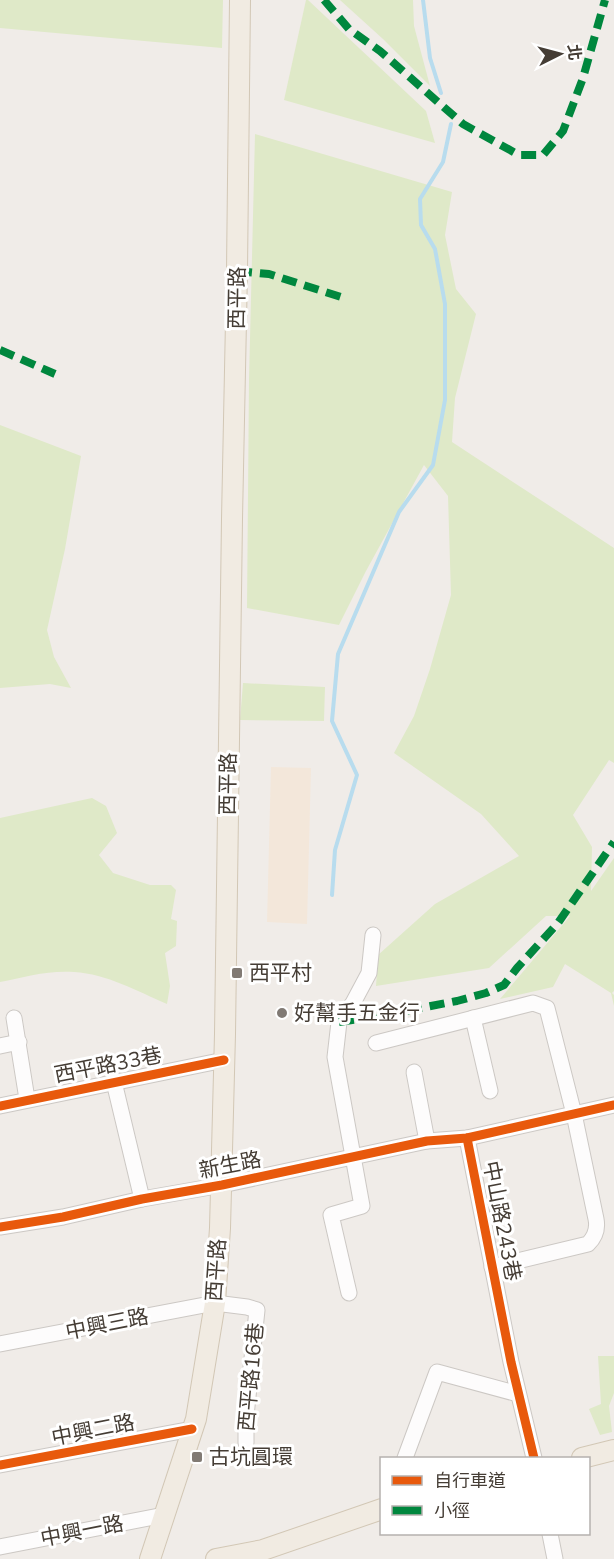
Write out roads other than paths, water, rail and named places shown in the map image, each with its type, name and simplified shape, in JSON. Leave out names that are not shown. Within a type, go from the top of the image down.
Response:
[{"type":"main road","name":"西平路","points":[[150,1559],[196,1419],[215,1303],[222,1185],[240,0]]},
{"type":"main road","points":[[586,1457],[614,1450]]},
{"type":"main road","points":[[216,1559],[263,1554],[380,1509]]},
{"type":"street","points":[[349,1293],[331,1215],[362,1206],[335,1057],[339,1022],[353,1003],[369,973],[373,935]]},
{"type":"street","name":"中山路243巷","points":[[376,1042],[533,1003],[547,1008],[574,1114],[597,1230],[588,1244],[492,1267]]},
{"type":"street","points":[[14,1018],[27,1099]]},
{"type":"street","points":[[473,1018],[490,1091]]},
{"type":"street","points":[[0,1046],[19,1042]]},
{"type":"street","name":"西平路33巷","points":[[0,1106],[224,1060]]},
{"type":"street","points":[[414,1072],[427,1142]]},
{"type":"street","points":[[114,1082],[142,1199]]},
{"type":"street","name":"中山路243巷","points":[[534,1457],[518,1394],[467,1138],[614,1105]]},
{"type":"street","name":"新生路","points":[[0,1227],[63,1217],[427,1142],[467,1138]]},
{"type":"street","name":"中興三路","points":[[0,1344],[215,1303],[256,1310]]},
{"type":"street","name":"西平路16巷","points":[[246,1443],[246,1416],[256,1310]]},
{"type":"street","points":[[405,1457],[437,1372],[518,1394]]},
{"type":"street","name":"中興二路","points":[[0,1465],[192,1429]]},
{"type":"street","name":"中興一路","points":[[0,1547],[164,1515]]},
{"type":"street","points":[[550,1535],[555,1559]]},
{"type":"waterway","points":[[423,0],[430,58],[441,93]]},
{"type":"waterway","points":[[332,895],[335,850],[357,775],[332,721],[338,654],[399,512],[433,465],[445,400],[445,304],[435,249],[421,225],[420,199],[443,162],[451,124]]},
{"type":"place","name":"西平村","points":[[237,973]]},
{"type":"place","name":"好幫手五金行","points":[[282,1013]]},
{"type":"place","name":"古坑圓環","points":[[197,1457]]}]
